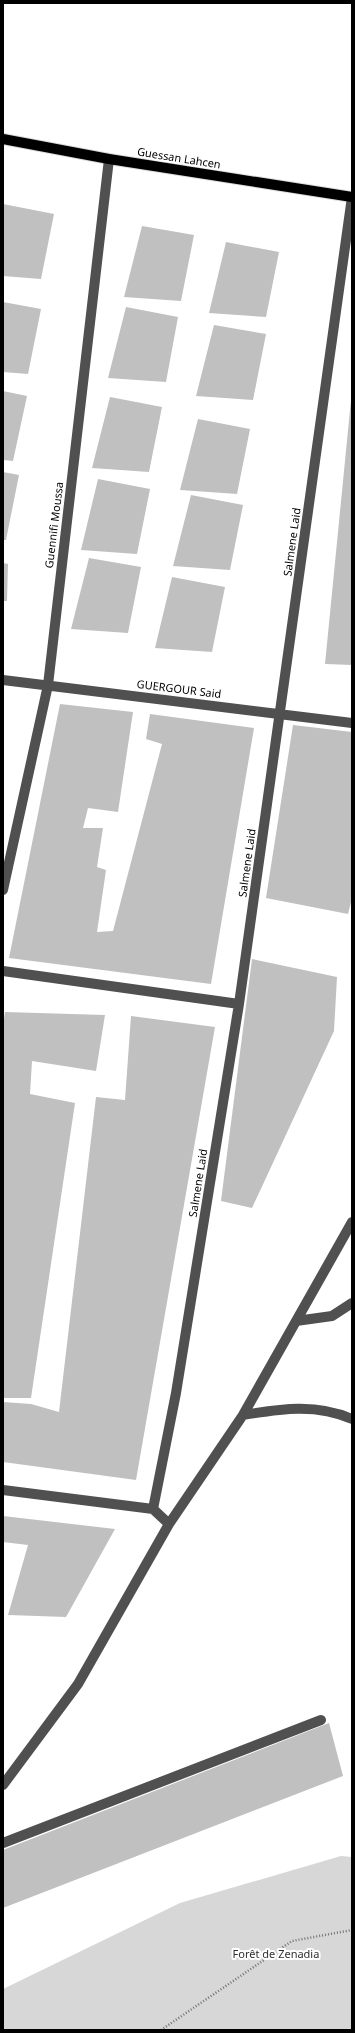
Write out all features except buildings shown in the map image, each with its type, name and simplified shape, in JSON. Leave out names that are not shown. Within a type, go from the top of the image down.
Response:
[{"type":"main road","name":"Guessan Lahcen","points":[[3,140],[109,159],[352,197]]},
{"type":"street","name":"Guennifi Moussa","points":[[3,890],[48,685],[109,159]]},
{"type":"street","name":"Salmene Laid","points":[[153,1509],[176,1393],[239,1004],[281,714],[352,197]]},
{"type":"street","name":"GUERGOUR Said","points":[[3,680],[352,722]]},
{"type":"street","points":[[3,971],[239,1004]]},
{"type":"street","points":[[3,1785],[78,1684],[168,1524],[243,1415],[352,1222]]},
{"type":"street","points":[[296,1321],[332,1316],[352,1303]]},
{"type":"street","points":[[243,1415],[305,1407],[341,1414],[352,1419]]},
{"type":"street","points":[[3,1490],[153,1509],[168,1524]]},
{"type":"street","points":[[3,1843],[321,1720]]},
{"type":"path","points":[[161,2030],[292,1941],[352,1930]]},
{"type":"green space","name":"Forêt de Zenadia","points":[[341,1856],[352,1857],[352,2030],[3,2030],[3,1989],[180,1903]]}]
